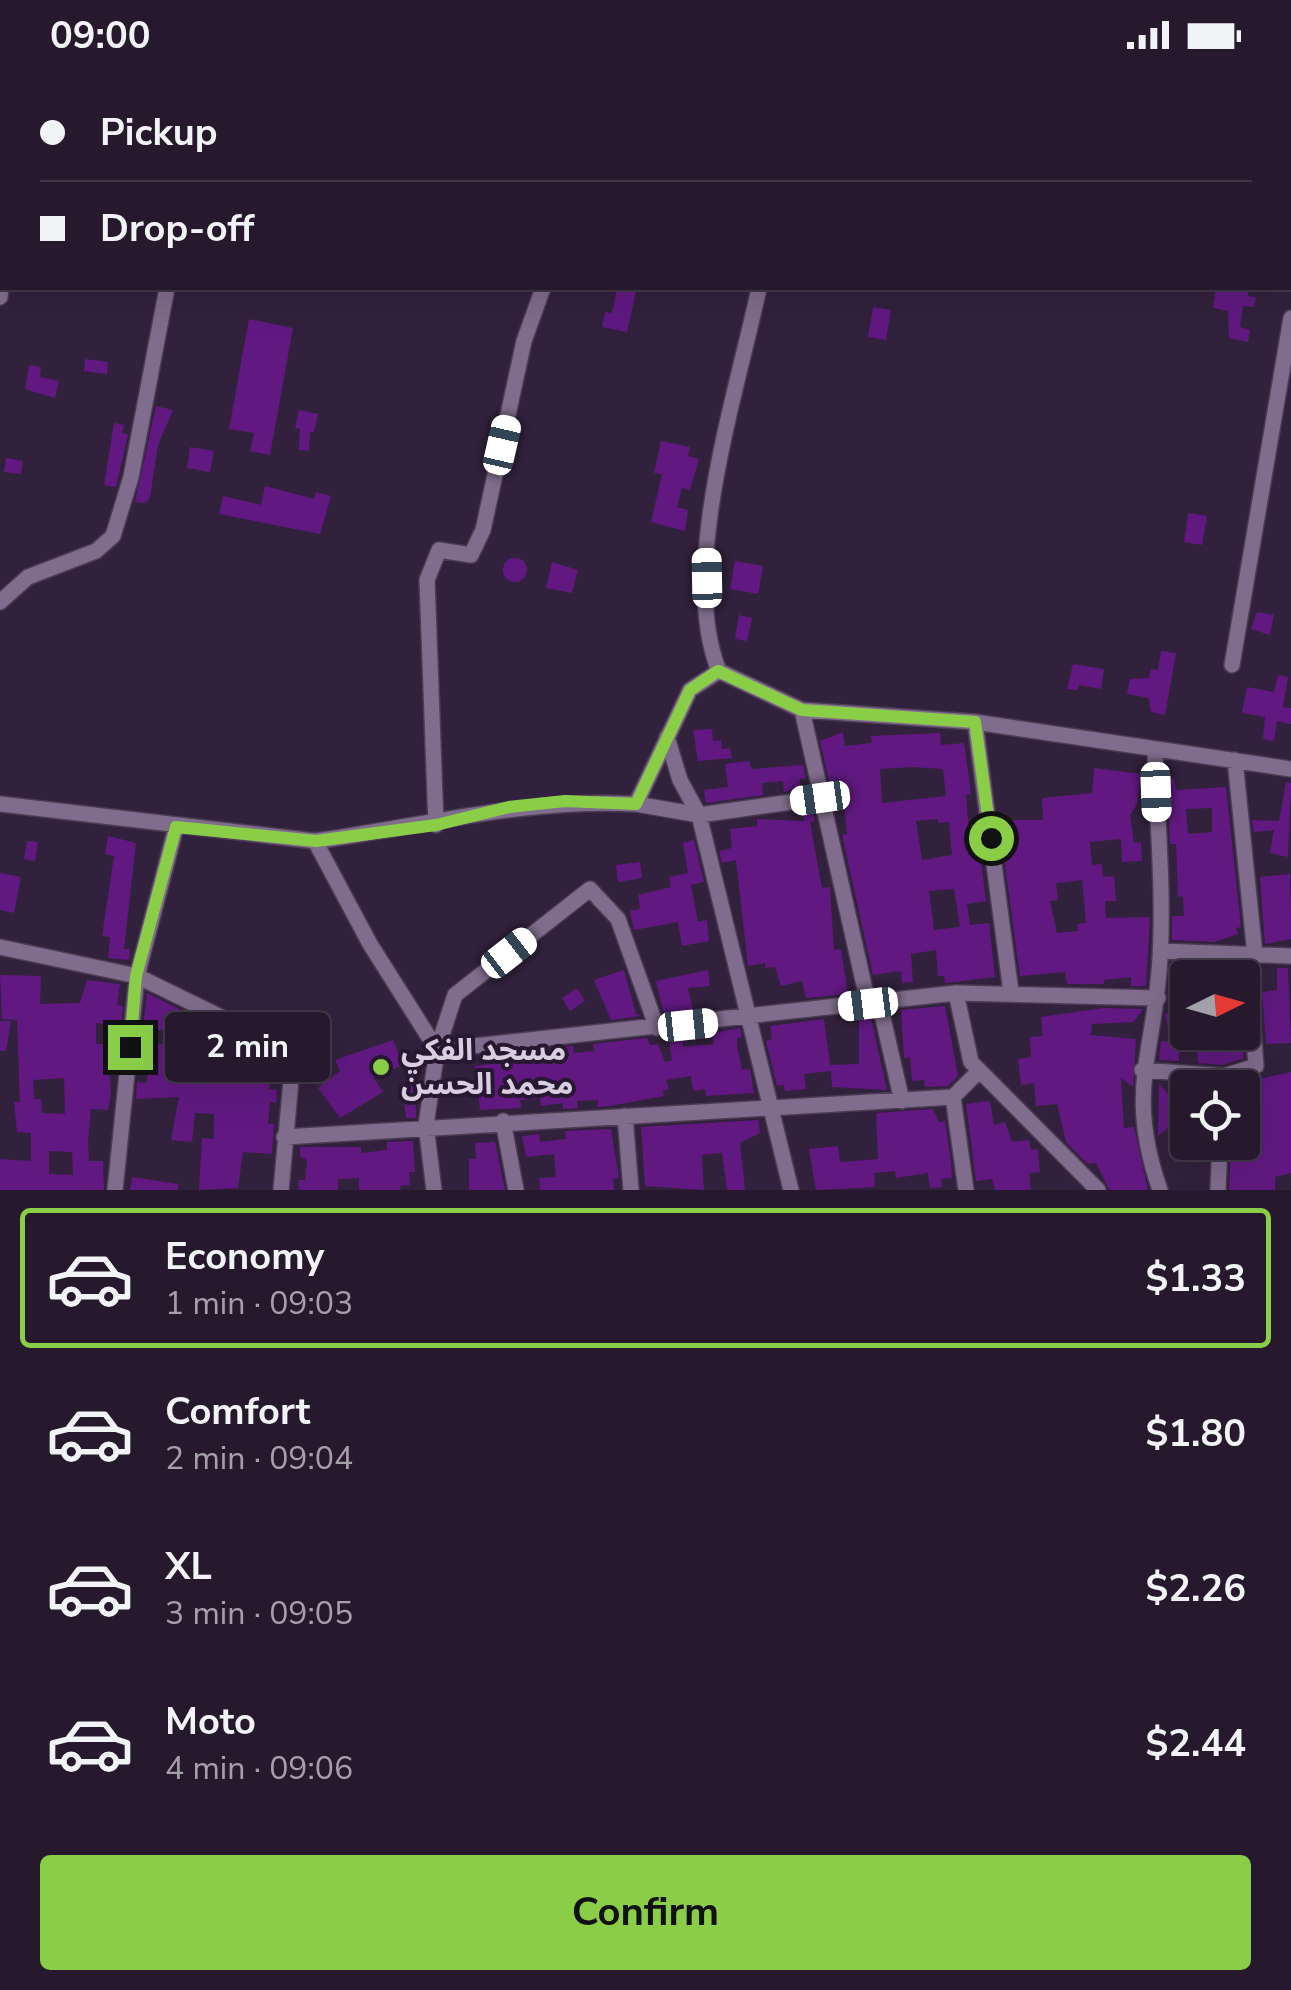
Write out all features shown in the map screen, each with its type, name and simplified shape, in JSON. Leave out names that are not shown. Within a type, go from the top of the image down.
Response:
[{"type":"street","points":[[0,602],[28,577],[96,551],[113,536],[131,477],[167,290]]},
{"type":"street","points":[[436,825],[427,580],[438,550],[470,555],[482,530],[524,341],[542,290]]},
{"type":"street","points":[[718,671],[706,626],[706,530],[759,290]]},
{"type":"street","points":[[1232,664],[1291,318]]},
{"type":"street","points":[[636,804],[690,690],[718,671]]},
{"type":"street","points":[[718,671],[802,710],[975,722],[1155,752],[1291,769]]},
{"type":"street","points":[[802,710],[820,798],[902,1101]]},
{"type":"street","points":[[975,722],[1012,992]]},
{"type":"street","points":[[667,738],[680,780],[698,815],[791,1190]]},
{"type":"street","points":[[1155,752],[1161,952],[1158,998],[1142,1070],[1144,1131],[1160,1190]]},
{"type":"street","points":[[1235,760],[1258,1062],[1250,1070]]},
{"type":"street","points":[[0,808],[316,841],[436,825],[509,807],[565,801],[636,804],[698,815],[820,798]]},
{"type":"street","points":[[115,1190],[136,976],[176,827]]},
{"type":"street","points":[[316,841],[370,944],[437,1050]]},
{"type":"street","points":[[434,1190],[426,1126],[437,1050],[455,995],[590,890],[618,919],[657,1028]]},
{"type":"street","points":[[0,947],[136,976],[284,1048],[292,1058],[292,1070],[281,1190]]},
{"type":"street","points":[[1161,952],[1291,956]]},
{"type":"street","points":[[437,1050],[956,994],[1012,992],[1158,998]]},
{"type":"street","points":[[956,994],[966,1050],[979,1071],[1098,1190]]},
{"type":"street","points":[[1142,1070],[1170,1074]]},
{"type":"street","points":[[284,1137],[770,1105],[953,1098],[979,1071]]},
{"type":"street","points":[[953,1098],[965,1190]]},
{"type":"street","points":[[625,1116],[631,1190]]},
{"type":"street","points":[[503,1121],[516,1190]]},
{"type":"street","points":[[1218,1190],[1219,1160]]},
{"type":"building","points":[[617,290],[636,292],[627,332],[602,327],[605,312],[612,313]]},
{"type":"building","points":[[1216,290],[1249,290],[1248,296],[1256,297],[1254,307],[1243,306],[1240,327],[1250,330],[1248,342],[1229,338],[1228,311],[1213,308]]},
{"type":"building","points":[[873,307],[891,310],[886,340],[868,337]]},
{"type":"building","points":[[249,319],[293,328],[270,455],[250,451],[254,433],[229,429]]},
{"type":"building","points":[[85,359],[108,362],[107,374],[84,371]]},
{"type":"building","points":[[29,365],[41,367],[40,377],[59,381],[55,398],[25,389]]},
{"type":"building","points":[[156,406],[173,410],[158,445],[150,497],[146,503],[135,502]]},
{"type":"building","points":[[299,410],[318,414],[314,432],[310,432],[309,451],[299,450],[300,429],[295,428]]},
{"type":"building","points":[[114,423],[124,425],[122,432],[128,435],[116,487],[104,485]]},
{"type":"building","points":[[661,441],[690,447],[688,456],[699,459],[690,490],[682,488],[677,507],[688,510],[685,531],[651,522],[662,474],[654,473]]},
{"type":"building","points":[[190,447],[214,451],[210,472],[187,468]]},
{"type":"building","points":[[6,458],[23,461],[21,474],[4,472]]},
{"type":"building","points":[[265,486],[314,499],[316,492],[331,496],[320,534],[219,514],[223,496],[261,505]]},
{"type":"building","points":[[1188,513],[1207,516],[1202,545],[1184,542]]},
{"type":"building","points":[[515,558],[524,561],[524,579],[515,582],[506,579],[503,570],[506,561]]},
{"type":"building","points":[[735,561],[763,566],[758,594],[730,589]]},
{"type":"building","points":[[552,562],[578,570],[572,593],[546,588]]},
{"type":"building","points":[[1257,612],[1274,615],[1270,635],[1251,629]]},
{"type":"building","points":[[739,615],[752,618],[747,641],[735,639]]},
{"type":"building","points":[[1161,651],[1176,653],[1165,715],[1151,712],[1149,698],[1127,694],[1130,679],[1149,678],[1151,669],[1158,670]]},
{"type":"building","points":[[1073,664],[1104,669],[1101,689],[1079,685],[1078,690],[1067,689]]},
{"type":"building","points":[[1278,675],[1288,677],[1283,707],[1291,708],[1291,724],[1277,721],[1274,741],[1263,739],[1265,717],[1242,713],[1247,687],[1274,692]]},
{"type":"building","points":[[712,729],[713,741],[721,740],[722,749],[730,748],[732,758],[698,761],[693,730]]},
{"type":"building","points":[[843,732],[845,746],[872,743],[871,736],[940,733],[941,745],[964,743],[971,794],[966,795],[968,820],[969,825],[976,824],[986,901],[967,904],[970,925],[989,923],[995,977],[945,983],[944,976],[938,976],[936,950],[911,954],[913,982],[902,983],[901,971],[873,975],[842,835],[847,834],[844,804],[838,780],[829,781],[820,741]],"holes":[[[880,769],[943,769],[946,796],[882,803]],[[916,821],[949,822],[952,855],[922,860]],[[954,889],[960,927],[934,930],[929,891]]]},
{"type":"building","points":[[749,761],[752,769],[803,765],[806,778],[800,779],[800,789],[784,792],[783,781],[762,783],[763,795],[706,803],[704,790],[728,787],[725,764]]},
{"type":"building","points":[[1094,768],[1141,774],[1137,804],[1130,815],[1134,843],[1141,842],[1142,861],[1122,862],[1121,839],[1090,842],[1092,865],[1102,864],[1103,877],[1114,876],[1116,901],[1105,901],[1106,918],[1150,917],[1146,986],[1131,986],[1131,977],[1104,980],[1104,984],[1067,984],[1065,972],[1020,976],[1003,850],[1015,849],[1013,820],[1043,820],[1042,798],[1092,793]],"holes":[[[1082,880],[1086,923],[1077,924],[1078,931],[1057,933],[1050,901],[1058,900],[1056,883]]]},
{"type":"building","points":[[1167,778],[1173,778],[1177,790],[1226,787],[1241,927],[1236,928],[1238,934],[1214,942],[1172,940],[1172,916],[1184,916],[1183,896],[1178,897],[1176,844],[1170,844]],"holes":[[[1212,808],[1212,832],[1188,834],[1186,809]]]},
{"type":"building","points":[[1286,782],[1291,783],[1288,857],[1270,853],[1274,830],[1254,832],[1252,820],[1279,821]]},
{"type":"building","points":[[813,811],[815,821],[810,822],[822,888],[830,887],[834,950],[841,949],[848,994],[806,998],[802,981],[781,986],[775,967],[765,968],[765,963],[748,966],[736,860],[722,863],[719,851],[732,848],[730,829],[757,826],[757,819],[804,821],[803,813]]},
{"type":"building","points":[[108,836],[136,843],[124,949],[130,949],[129,960],[108,958],[110,937],[102,936],[114,856],[105,854]]},
{"type":"building","points":[[694,840],[704,882],[691,885],[698,922],[707,920],[709,941],[682,946],[678,922],[634,930],[630,911],[640,909],[638,895],[671,887],[669,877],[688,873],[683,843]]},
{"type":"building","points":[[27,841],[38,842],[35,861],[24,859]]},
{"type":"building","points":[[640,862],[642,878],[618,882],[616,865]]},
{"type":"building","points":[[0,873],[21,877],[14,913],[0,910]]},
{"type":"building","points":[[1290,874],[1291,939],[1265,944],[1260,877]]},
{"type":"building","points":[[1277,968],[1288,968],[1291,1043],[1266,1044],[1262,992],[1277,990]]},
{"type":"building","points":[[624,970],[636,1014],[641,1016],[611,1020],[594,980]]},
{"type":"building","points":[[708,970],[710,986],[688,988],[693,1011],[664,1014],[656,981]]},
{"type":"building","points":[[0,975],[41,976],[40,1004],[80,1003],[87,980],[120,984],[117,1005],[123,1006],[121,1026],[96,1023],[96,1044],[104,1044],[108,1058],[111,1093],[108,1110],[91,1109],[88,1142],[89,1161],[103,1161],[104,1190],[0,1190],[0,1159],[31,1161],[31,1133],[17,1132],[14,1102],[20,1102],[17,1020],[2,1019]],"holes":[[[64,1078],[65,1114],[42,1113],[41,1099],[34,1099],[33,1080]],[[49,1151],[72,1152],[73,1175],[49,1174]]]},
{"type":"building","points":[[577,988],[585,1001],[570,1011],[562,998]]},
{"type":"building","points":[[147,993],[189,1014],[184,1033],[143,1028]]},
{"type":"building","points":[[945,1006],[958,1076],[948,1086],[925,1087],[924,1080],[912,1081],[910,1057],[904,1058],[901,1010]]},
{"type":"building","points":[[1104,1008],[1143,1009],[1134,1022],[1092,1024],[1091,1035],[1136,1039],[1133,1087],[1121,1078],[1124,1128],[1134,1127],[1148,1190],[1109,1190],[1096,1163],[1088,1164],[1066,1142],[1057,1104],[1036,1106],[1034,1083],[1021,1085],[1018,1059],[1031,1057],[1030,1037],[1043,1036],[1041,1017]]},
{"type":"building","points":[[870,1014],[887,1090],[832,1087],[831,1071],[804,1074],[806,1089],[785,1091],[784,1085],[777,1086],[766,1041],[772,1039],[770,1026],[824,1019],[830,1065],[859,1064],[859,1015]]},
{"type":"building","points":[[0,1021],[11,1021],[6,1051],[0,1051]]},
{"type":"building","points":[[207,1023],[281,1062],[281,1068],[272,1067],[269,1089],[277,1090],[276,1103],[270,1102],[268,1124],[274,1124],[272,1154],[243,1152],[238,1188],[199,1190],[202,1138],[214,1139],[214,1114],[195,1113],[192,1142],[171,1140],[179,1097],[136,1099],[137,1082],[147,1083],[150,1043],[208,1047]]},
{"type":"building","points":[[740,1028],[742,1037],[737,1038],[737,1046],[742,1070],[750,1069],[754,1093],[706,1096],[705,1089],[693,1091],[691,1076],[666,1080],[669,1089],[663,1091],[664,1096],[609,1106],[598,1107],[598,1100],[577,1101],[578,1108],[563,1109],[563,1103],[541,1106],[540,1098],[520,1100],[521,1108],[480,1110],[475,1066],[499,1063],[498,1055],[573,1046],[574,1053],[594,1051],[593,1044],[647,1038],[650,1045],[658,1044],[665,1062],[672,1060],[669,1043],[683,1041],[683,1047],[714,1044],[712,1033]]},
{"type":"building","points":[[393,1040],[403,1065],[373,1077],[383,1092],[340,1118],[318,1088],[340,1071],[335,1060]]},
{"type":"building","points":[[1161,1041],[1170,1042],[1170,1050],[1179,1050],[1179,1061],[1159,1060]]},
{"type":"building","points":[[1197,1050],[1243,1050],[1244,1058],[1223,1065],[1198,1063]]},
{"type":"building","points":[[1291,1072],[1291,1173],[1275,1177],[1275,1190],[1229,1190],[1230,1160],[1260,1160],[1260,1079]]},
{"type":"building","points":[[415,1083],[416,1118],[406,1118],[403,1085]]},
{"type":"building","points":[[1159,1083],[1170,1092],[1170,1126],[1158,1136]]},
{"type":"building","points":[[990,1101],[994,1125],[1005,1122],[1012,1142],[1029,1140],[1031,1150],[1038,1149],[1040,1172],[1029,1173],[1031,1190],[995,1190],[992,1179],[976,1181],[966,1104]]},
{"type":"building","points":[[933,1109],[939,1122],[945,1121],[951,1162],[952,1178],[941,1179],[942,1187],[930,1188],[928,1173],[896,1178],[895,1171],[874,1173],[875,1187],[816,1190],[809,1149],[838,1146],[840,1162],[878,1159],[876,1113]]},
{"type":"building","points":[[758,1120],[760,1133],[740,1143],[745,1190],[727,1190],[722,1153],[702,1155],[704,1190],[645,1186],[641,1127]]},
{"type":"building","points":[[611,1129],[619,1178],[613,1179],[614,1190],[540,1190],[539,1178],[556,1177],[554,1154],[526,1157],[522,1136],[539,1134],[540,1142],[566,1139],[565,1131]]},
{"type":"building","points":[[413,1141],[415,1172],[409,1172],[410,1185],[400,1186],[401,1190],[359,1190],[359,1178],[338,1179],[338,1190],[299,1190],[298,1180],[305,1180],[307,1160],[300,1156],[300,1147],[361,1147],[361,1153],[387,1150],[387,1142]]},
{"type":"building","points":[[495,1142],[505,1190],[469,1190],[469,1159],[476,1159],[475,1143]]},
{"type":"building","points":[[132,1177],[178,1184],[178,1190],[130,1190]]},
{"type":"place","name":"مسجد الفكي محمد الحسن","points":[[381,1067]]},
{"type":"route","points":[[130,1047],[136,976],[176,827],[316,841],[436,825],[509,807],[565,801],[636,804],[690,690],[718,671],[802,710],[975,722],[991,838]]}]
